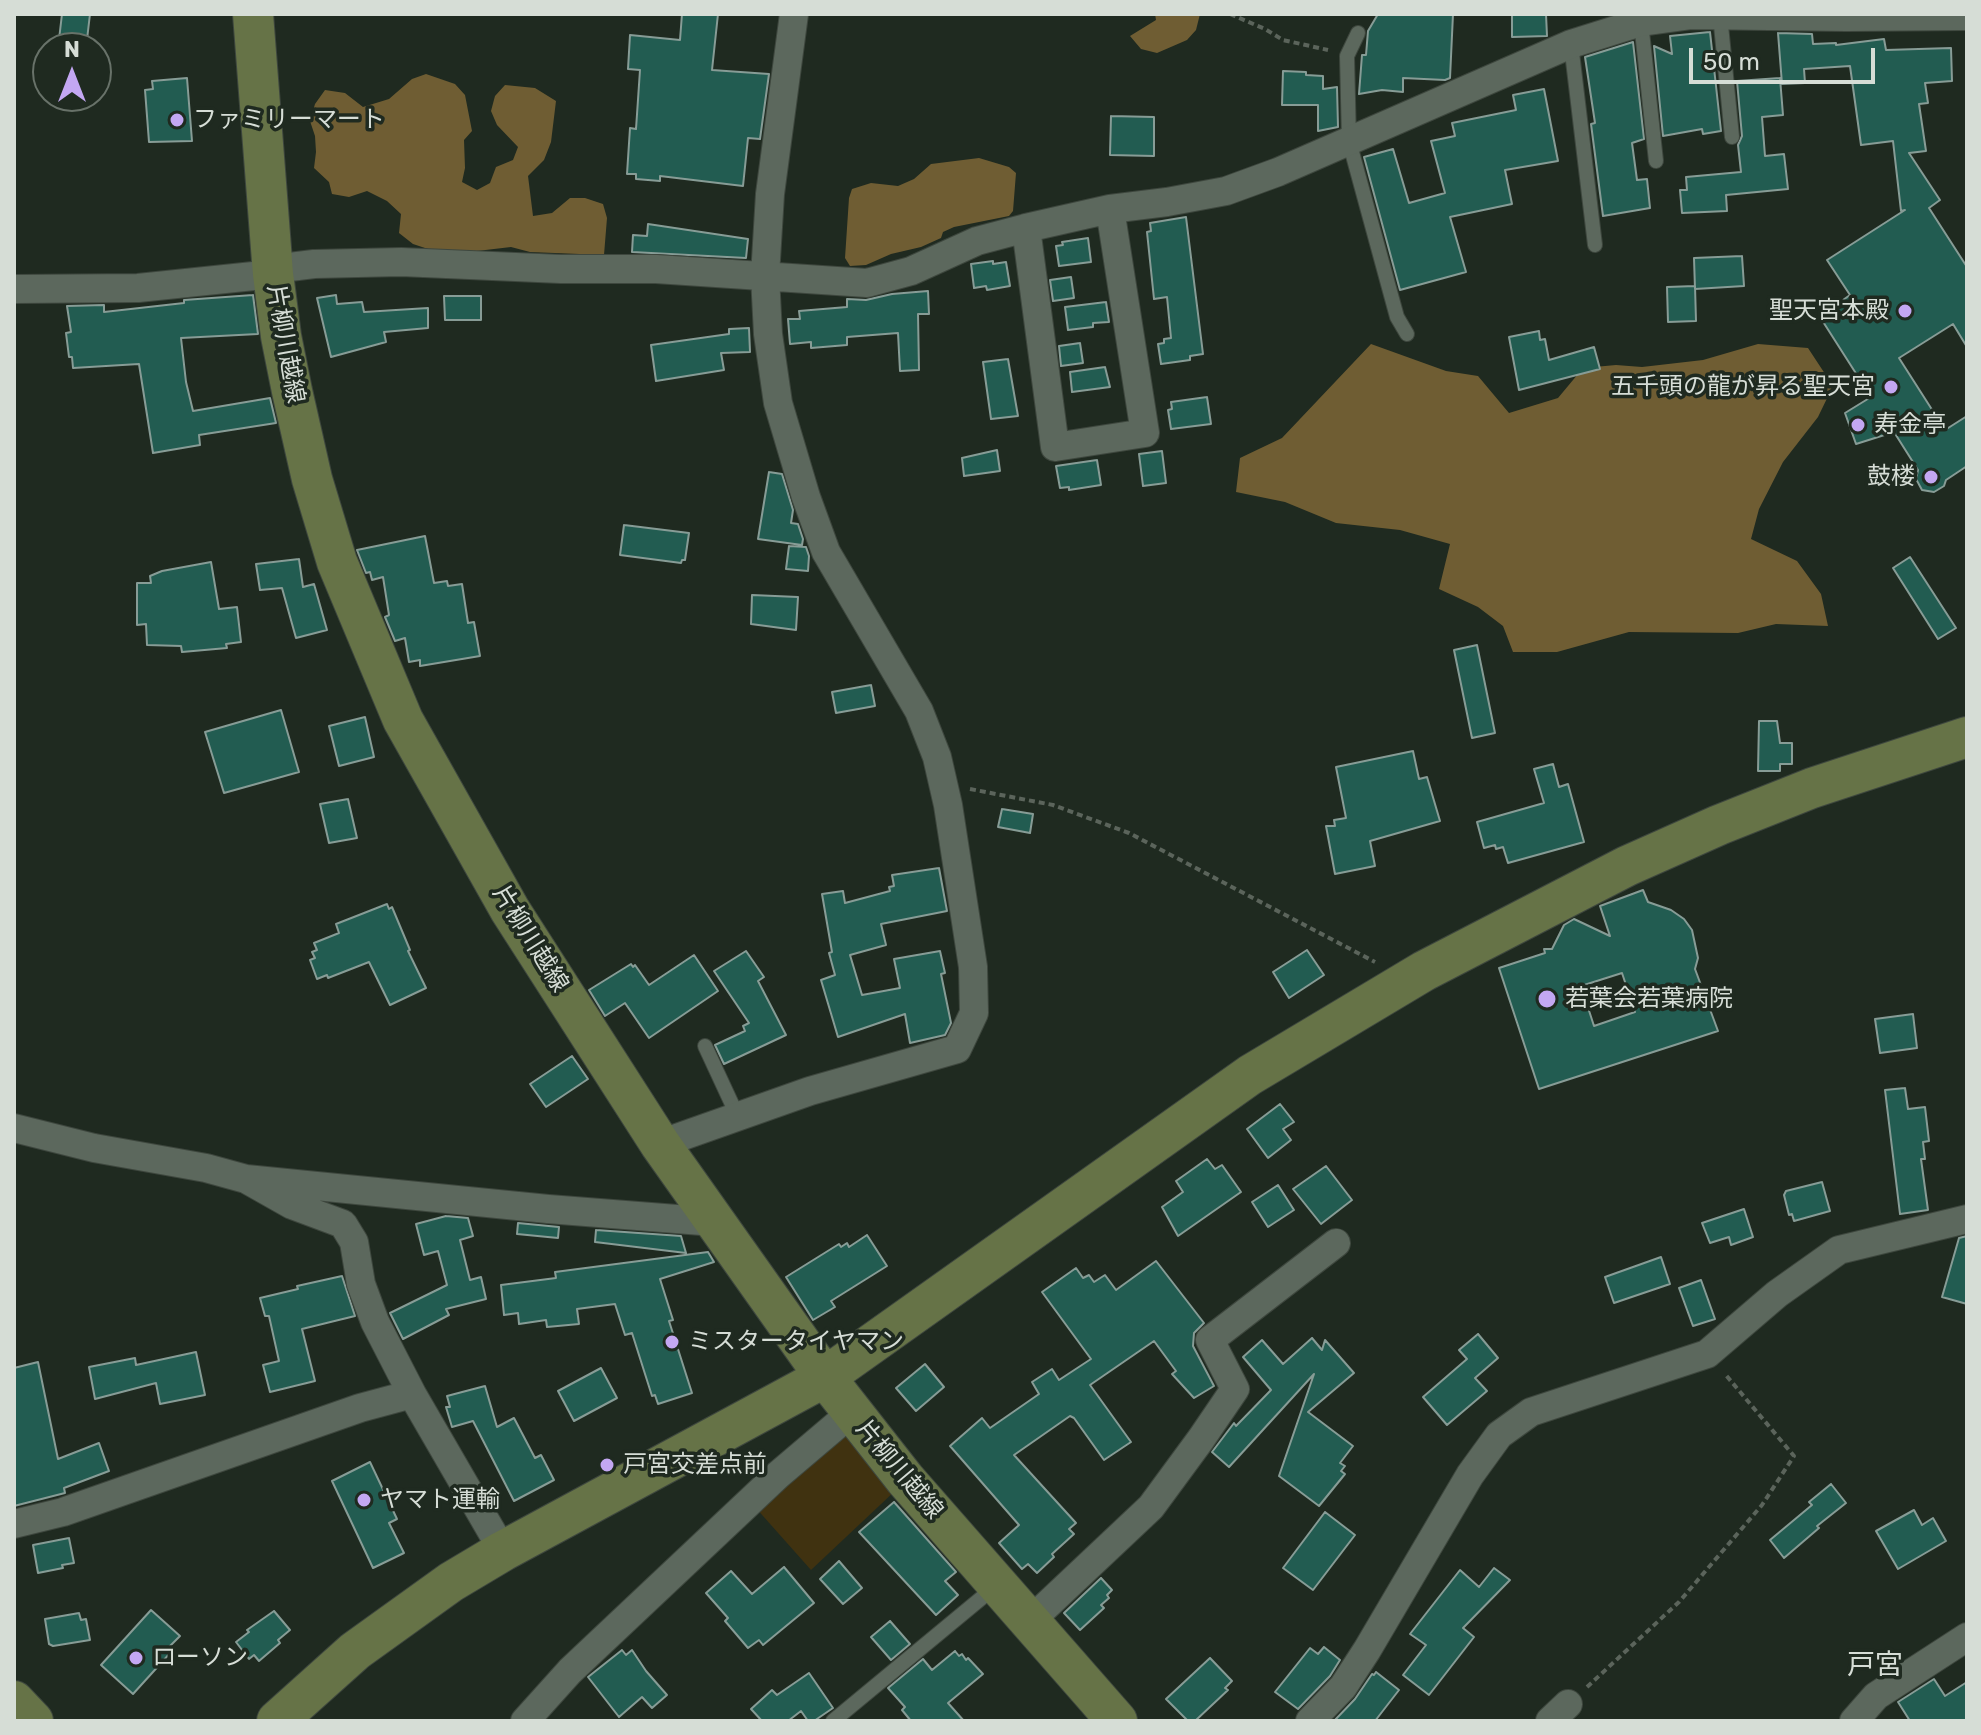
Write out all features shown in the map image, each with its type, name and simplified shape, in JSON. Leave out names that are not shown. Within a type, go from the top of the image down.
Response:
[{"type":"street","name":"片柳川越線","points":[[253,14],[281,336],[312,479],[337,562],[403,720],[510,910],[660,1144],[825,1377],[851,1413],[997,1586],[1117,1721]]},
{"type":"street","points":[[660,1144],[737,1115],[957,1049],[974,1013],[973,967],[945,786],[919,711],[826,552],[778,403],[768,334],[765,276],[770,194],[794,14]]},
{"type":"street","points":[[14,289],[138,288],[346,262],[656,269],[867,283],[911,271],[977,241],[1026,228],[1110,209],[1226,191],[1278,172],[1571,44],[1641,22],[1692,15],[1967,16]]},
{"type":"street","points":[[1026,228],[1055,447],[1145,433],[1110,209]]},
{"type":"street","points":[[277,1721],[355,1651],[403,1614],[503,1551],[825,1377],[1250,1075],[1409,980],[1627,866],[1719,825],[1853,774],[1967,737]]},
{"type":"street","points":[[14,1128],[246,1179],[715,1222]]},
{"type":"street","points":[[246,1179],[292,1205],[343,1224],[354,1242],[361,1284],[375,1322],[412,1394],[503,1551]]},
{"type":"street","points":[[1310,1721],[1343,1687],[1470,1475],[1499,1435],[1531,1412],[1707,1354],[1777,1294],[1839,1250],[1967,1219]]},
{"type":"street","points":[[1029,1622],[1151,1507],[1235,1389],[1210,1340],[1336,1243]]},
{"type":"street","points":[[14,1524],[63,1512],[360,1408],[412,1394]]},
{"type":"street","points":[[525,1721],[582,1660],[778,1475],[851,1413]]},
{"type":"street","points":[[1854,1721],[1876,1696],[1967,1637]]},
{"type":"street","points":[[14,1701],[33,1721]]},
{"type":"lane","points":[[1727,15],[1732,137]]},
{"type":"lane","points":[[1641,22],[1656,161]]},
{"type":"lane","points":[[1358,33],[1347,56],[1349,141],[1397,317],[1407,334]]},
{"type":"lane","points":[[1571,44],[1595,245]]},
{"type":"lane","points":[[705,1046],[737,1115]]},
{"type":"lane","points":[[833,1721],[997,1586]]},
{"type":"path","points":[[1230,14],[1283,40],[1317,46],[1347,56]]},
{"type":"path","points":[[945,786],[1053,805],[1129,833],[1409,980]]},
{"type":"path","points":[[1559,1712],[1679,1602],[1762,1505],[1794,1456],[1707,1354]]},
{"type":"shaded area","points":[[1155,14],[1200,14],[1196,30],[1187,40],[1157,53],[1141,49],[1130,36],[1156,20]]},
{"type":"shaded area","points":[[426,74],[455,84],[465,95],[472,131],[464,140],[462,182],[477,190],[490,183],[496,167],[513,160],[518,147],[497,125],[491,111],[495,96],[505,85],[535,88],[556,101],[551,142],[544,160],[528,176],[533,216],[552,213],[570,198],[585,198],[603,204],[607,218],[604,255],[530,252],[511,247],[434,251],[413,244],[399,233],[401,214],[387,201],[367,191],[349,197],[332,194],[329,182],[314,168],[315,136],[310,121],[315,104],[325,90],[345,93],[363,107],[389,99],[412,79]]},
{"type":"shaded area","points":[[979,158],[1009,167],[1016,173],[1013,211],[1009,216],[954,227],[943,232],[941,238],[921,247],[891,254],[866,265],[850,266],[845,258],[852,189],[871,183],[898,186],[914,179],[931,164]]},
{"type":"shaded area","points":[[1371,344],[1446,371],[1478,376],[1509,413],[1558,398],[1583,368],[1616,365],[1642,367],[1703,360],[1758,344],[1808,348],[1833,386],[1818,417],[1783,462],[1759,509],[1751,539],[1797,561],[1821,594],[1828,626],[1776,624],[1738,633],[1629,632],[1557,652],[1513,652],[1503,626],[1478,607],[1439,589],[1450,544],[1400,530],[1336,523],[1285,502],[1236,492],[1240,458],[1282,438]]},
{"type":"shaded area","points":[[843,1432],[896,1490],[811,1570],[755,1507]]},
{"type":"building","points":[[62,14],[90,14],[88,32],[60,32]]},
{"type":"building","points":[[682,14],[718,14],[712,70],[769,74],[760,139],[748,138],[743,186],[660,176],[660,181],[636,179],[636,174],[627,174],[630,128],[636,129],[640,70],[628,69],[630,35],[680,40]]},
{"type":"building","points":[[1378,14],[1453,14],[1450,78],[1403,78],[1403,92],[1382,90],[1359,94],[1362,55],[1366,55],[1368,31]]},
{"type":"building","points":[[1512,14],[1546,14],[1547,36],[1512,37]]},
{"type":"building","points":[[1710,32],[1721,131],[1703,134],[1702,129],[1663,136],[1654,46],[1672,54],[1670,36]]},
{"type":"building","points":[[1778,33],[1812,34],[1813,44],[1836,45],[1884,39],[1886,50],[1951,48],[1952,81],[1925,83],[1928,103],[1919,104],[1926,151],[1909,153],[1940,200],[1929,208],[1967,267],[1967,347],[1953,324],[1899,358],[1945,430],[1967,416],[1967,466],[1934,492],[1922,490],[1916,479],[1918,470],[1894,432],[1856,444],[1845,413],[1871,397],[1820,317],[1845,302],[1843,300],[1850,295],[1827,260],[1905,210],[1901,211],[1893,141],[1861,145],[1850,66],[1804,69],[1805,83],[1782,84]]},
{"type":"building","points":[[1633,42],[1644,139],[1632,143],[1637,180],[1647,179],[1650,208],[1603,216],[1591,124],[1595,123],[1585,57]]},
{"type":"building","points":[[1283,71],[1323,76],[1323,89],[1337,87],[1338,127],[1318,131],[1318,105],[1282,105]]},
{"type":"building","points":[[187,78],[192,141],[149,142],[145,90],[153,89],[152,81]]},
{"type":"building","points":[[1780,78],[1783,115],[1762,117],[1765,156],[1784,154],[1788,189],[1726,195],[1727,211],[1682,213],[1680,190],[1687,190],[1686,177],[1741,172],[1738,145],[1742,136],[1737,81]]},
{"type":"building","points":[[1544,89],[1558,161],[1505,170],[1512,204],[1450,217],[1466,272],[1400,290],[1364,157],[1393,149],[1409,203],[1445,193],[1431,141],[1455,136],[1452,123],[1516,110],[1513,95]]},
{"type":"building","points":[[1111,116],[1154,117],[1154,156],[1110,155]]},
{"type":"building","points":[[1186,217],[1203,354],[1190,356],[1190,360],[1161,364],[1158,344],[1171,338],[1167,297],[1154,299],[1147,232],[1151,231],[1150,223]]},
{"type":"building","points":[[648,224],[748,239],[746,258],[632,252],[633,235],[647,236]]},
{"type":"building","points":[[1088,238],[1091,262],[1059,266],[1056,246],[1063,245],[1062,242]]},
{"type":"building","points":[[1742,256],[1744,286],[1695,289],[1694,258]]},
{"type":"building","points":[[993,261],[993,264],[1006,262],[1010,286],[987,290],[986,286],[974,288],[971,264]]},
{"type":"building","points":[[1071,277],[1074,298],[1053,301],[1050,280]]},
{"type":"building","points":[[1695,286],[1696,321],[1668,322],[1667,287]]},
{"type":"building","points":[[928,291],[929,314],[918,314],[919,370],[900,371],[898,333],[847,337],[847,345],[811,348],[811,342],[790,344],[788,319],[800,319],[799,311],[847,307],[847,299],[866,300]]},
{"type":"building","points":[[253,295],[258,334],[181,338],[186,382],[193,411],[270,398],[276,423],[199,435],[200,445],[153,453],[139,364],[73,368],[66,333],[71,332],[67,306],[104,305],[104,312],[184,303],[184,300]]},
{"type":"building","points":[[336,295],[337,304],[362,302],[364,312],[428,308],[428,328],[384,332],[386,342],[331,357],[317,298]]},
{"type":"building","points":[[444,296],[481,296],[481,320],[445,320]]},
{"type":"building","points":[[1106,302],[1109,322],[1068,330],[1065,307]]},
{"type":"building","points":[[749,328],[750,352],[721,353],[724,370],[656,381],[651,345],[729,334],[729,329]]},
{"type":"building","points":[[1539,331],[1540,340],[1545,339],[1549,360],[1594,347],[1600,369],[1519,390],[1509,337]]},
{"type":"building","points":[[1080,343],[1083,363],[1061,366],[1059,346]]},
{"type":"building","points":[[1008,359],[1018,416],[991,419],[983,362]]},
{"type":"building","points":[[1105,367],[1110,387],[1072,392],[1070,372]]},
{"type":"building","points":[[1207,397],[1211,424],[1171,429],[1168,410],[1172,409],[1171,402]]},
{"type":"building","points":[[997,450],[1000,471],[964,476],[962,458]]},
{"type":"building","points":[[1162,451],[1166,483],[1143,486],[1139,454]]},
{"type":"building","points":[[1097,460],[1101,485],[1069,490],[1069,487],[1060,488],[1056,466]]},
{"type":"building","points":[[769,472],[782,474],[793,510],[791,523],[798,524],[802,545],[758,539]]},
{"type":"building","points":[[624,525],[689,533],[685,560],[681,563],[620,555]]},
{"type":"building","points":[[425,536],[434,583],[447,581],[448,586],[462,584],[468,623],[474,622],[480,656],[420,666],[420,660],[409,662],[405,638],[395,641],[385,617],[389,615],[383,577],[372,580],[357,550]]},
{"type":"building","points":[[789,546],[806,547],[808,571],[786,569]]},
{"type":"building","points":[[1910,557],[1956,628],[1938,639],[1893,568]]},
{"type":"building","points":[[299,559],[303,587],[314,584],[327,630],[296,638],[282,588],[260,590],[256,564]]},
{"type":"building","points":[[211,562],[219,609],[237,607],[241,642],[226,644],[227,648],[182,652],[181,646],[147,645],[146,624],[137,625],[137,583],[151,583],[150,576],[162,571]]},
{"type":"building","points":[[752,595],[798,597],[796,630],[751,624]]},
{"type":"building","points":[[1477,645],[1495,733],[1472,738],[1454,650]]},
{"type":"building","points":[[871,685],[875,706],[836,713],[832,692]]},
{"type":"building","points":[[281,710],[299,772],[224,793],[205,732]]},
{"type":"building","points":[[365,717],[374,757],[339,766],[329,726]]},
{"type":"building","points":[[1759,721],[1777,721],[1780,743],[1792,743],[1792,764],[1780,764],[1780,771],[1758,771]]},
{"type":"building","points":[[1413,751],[1419,779],[1427,777],[1440,821],[1370,841],[1375,866],[1335,874],[1326,826],[1335,826],[1334,820],[1346,818],[1336,767]]},
{"type":"building","points":[[1553,764],[1559,787],[1568,784],[1584,842],[1508,863],[1503,847],[1496,849],[1495,845],[1484,848],[1477,822],[1544,803],[1534,769]]},
{"type":"building","points":[[348,799],[357,838],[329,843],[320,804]]},
{"type":"building","points":[[1002,809],[1033,814],[1030,833],[998,827]]},
{"type":"building","points":[[939,868],[947,911],[881,924],[886,945],[850,955],[862,995],[900,988],[894,959],[940,951],[945,973],[941,974],[951,1023],[945,1035],[910,1043],[905,1014],[838,1037],[821,980],[835,975],[829,953],[832,952],[822,894],[843,891],[845,903],[890,891],[889,887],[894,886],[892,875]]},
{"type":"building","name":"若葉会若葉病院","points":[[1643,890],[1648,902],[1671,910],[1684,919],[1692,930],[1698,958],[1695,969],[1718,1031],[1539,1089],[1499,968],[1545,953],[1544,949],[1552,949],[1564,925],[1574,919],[1610,936],[1600,906]],"holes":[[[1622,973],[1635,1012],[1594,1026],[1581,986]]]},
{"type":"building","points":[[387,904],[389,909],[392,907],[426,988],[390,1005],[369,962],[328,978],[327,975],[317,979],[310,960],[315,958],[312,952],[317,950],[314,943],[339,933],[336,924]]},
{"type":"building","points":[[1307,950],[1324,975],[1289,998],[1273,972]]},
{"type":"building","points":[[746,951],[764,977],[758,981],[786,1035],[724,1064],[715,1045],[745,1031],[743,1026],[749,1023],[714,971]]},
{"type":"building","points":[[694,955],[718,991],[649,1038],[625,1003],[605,1016],[589,990],[631,964],[649,985]]},
{"type":"building","points":[[1913,1014],[1917,1048],[1880,1053],[1875,1019]]},
{"type":"building","points":[[572,1056],[588,1079],[546,1107],[530,1084]]},
{"type":"building","points":[[1905,1088],[1908,1109],[1925,1107],[1929,1141],[1923,1142],[1925,1159],[1921,1159],[1928,1210],[1900,1214],[1885,1090]]},
{"type":"building","points":[[1280,1104],[1294,1122],[1283,1129],[1291,1140],[1268,1158],[1247,1129]]},
{"type":"building","points":[[1207,1159],[1215,1169],[1222,1165],[1241,1192],[1178,1236],[1162,1207],[1183,1192],[1176,1181]]},
{"type":"building","points":[[1326,1166],[1352,1200],[1321,1224],[1293,1189]]},
{"type":"building","points":[[1822,1182],[1830,1211],[1794,1221],[1792,1214],[1789,1215],[1784,1195],[1786,1191]]},
{"type":"building","points":[[1278,1185],[1294,1210],[1268,1227],[1252,1202]]},
{"type":"building","points":[[1744,1209],[1753,1237],[1731,1245],[1729,1237],[1710,1243],[1702,1223]]},
{"type":"building","points":[[446,1216],[468,1218],[473,1236],[460,1240],[470,1280],[481,1277],[486,1299],[446,1309],[449,1315],[403,1339],[390,1313],[447,1285],[438,1251],[424,1255],[416,1224]]},
{"type":"building","points":[[518,1223],[559,1227],[558,1238],[517,1234]]},
{"type":"building","points":[[596,1230],[681,1236],[686,1253],[595,1242]]},
{"type":"building","points":[[867,1235],[887,1266],[831,1301],[835,1307],[813,1320],[786,1277],[839,1244],[841,1247],[847,1243],[849,1247]]},
{"type":"building","points":[[1967,1236],[1967,1304],[1942,1297],[1959,1238]]},
{"type":"building","points":[[708,1252],[714,1262],[660,1279],[673,1320],[669,1321],[692,1393],[658,1404],[655,1395],[652,1396],[632,1333],[625,1335],[615,1304],[577,1309],[579,1324],[547,1327],[546,1320],[519,1324],[518,1313],[504,1315],[501,1285],[556,1278],[555,1272]]},
{"type":"building","points":[[1661,1257],[1670,1284],[1614,1303],[1605,1277]]},
{"type":"building","points":[[1156,1261],[1204,1323],[1194,1333],[1193,1346],[1214,1386],[1194,1398],[1172,1374],[1176,1371],[1154,1341],[1090,1385],[1131,1442],[1104,1460],[1070,1416],[1014,1455],[1076,1523],[1069,1529],[1074,1534],[1037,1573],[1028,1564],[1022,1569],[999,1543],[1019,1525],[950,1446],[982,1418],[990,1428],[1039,1394],[1032,1382],[1052,1369],[1059,1380],[1091,1359],[1042,1292],[1076,1268],[1083,1278],[1089,1275],[1094,1282],[1105,1275],[1116,1290]]},
{"type":"building","points":[[342,1276],[355,1316],[302,1329],[315,1381],[270,1392],[263,1365],[279,1361],[269,1316],[265,1316],[260,1298]]},
{"type":"building","points":[[1701,1280],[1715,1319],[1693,1326],[1679,1288]]},
{"type":"building","points":[[1478,1334],[1498,1358],[1475,1378],[1487,1391],[1447,1425],[1423,1397],[1467,1359],[1459,1350]]},
{"type":"building","points":[[1312,1338],[1322,1350],[1325,1340],[1354,1373],[1308,1412],[1353,1446],[1340,1463],[1345,1466],[1341,1471],[1345,1474],[1319,1506],[1279,1476],[1314,1374],[1229,1467],[1212,1452],[1234,1423],[1236,1426],[1271,1390],[1243,1357],[1262,1340],[1283,1364]]},
{"type":"building","points":[[196,1352],[205,1395],[160,1404],[156,1383],[95,1399],[89,1367],[135,1358],[136,1365]]},
{"type":"building","points":[[38,1362],[58,1459],[99,1443],[109,1471],[64,1488],[65,1493],[14,1506],[14,1368]]},
{"type":"building","points":[[925,1364],[944,1387],[916,1411],[896,1388]]},
{"type":"building","points":[[601,1368],[617,1398],[574,1421],[558,1391]]},
{"type":"building","points":[[485,1386],[497,1427],[514,1418],[535,1458],[541,1455],[554,1480],[514,1501],[473,1421],[452,1427],[446,1407],[450,1407],[447,1396]]},
{"type":"building","name":"ヤマト運輸","points":[[370,1462],[397,1519],[389,1523],[404,1553],[373,1568],[332,1481]]},
{"type":"building","points":[[1831,1484],[1846,1503],[1784,1558],[1770,1540],[1812,1505],[1809,1502]]},
{"type":"building","points":[[894,1502],[956,1572],[945,1581],[958,1595],[936,1615],[859,1532]]},
{"type":"building","points":[[1914,1510],[1922,1525],[1933,1518],[1946,1541],[1898,1569],[1876,1531]]},
{"type":"building","points":[[1325,1512],[1355,1535],[1313,1590],[1283,1568]]},
{"type":"building","points":[[69,1538],[74,1563],[38,1573],[33,1545]]},
{"type":"building","points":[[839,1561],[862,1588],[843,1604],[820,1579]]},
{"type":"building","points":[[784,1567],[814,1603],[763,1645],[759,1640],[748,1648],[706,1593],[731,1571],[752,1594]]},
{"type":"building","points":[[1494,1568],[1510,1580],[1463,1628],[1474,1637],[1429,1695],[1403,1675],[1426,1645],[1410,1634],[1460,1570],[1479,1587]]},
{"type":"building","points":[[1101,1578],[1112,1590],[1107,1595],[1109,1598],[1101,1605],[1104,1608],[1080,1630],[1064,1613]]},
{"type":"building","name":"ローソン","points":[[151,1610],[180,1636],[168,1648],[172,1651],[133,1694],[101,1665]]},
{"type":"building","points":[[274,1611],[290,1630],[259,1661],[254,1655],[249,1659],[236,1642]]},
{"type":"building","points":[[79,1613],[81,1620],[86,1619],[90,1640],[49,1644],[45,1619]]},
{"type":"building","points":[[890,1621],[910,1644],[891,1660],[871,1637]]},
{"type":"building","points":[[1324,1647],[1340,1660],[1330,1676],[1298,1709],[1275,1692],[1310,1648],[1318,1654]]},
{"type":"building","points":[[622,1650],[626,1655],[632,1650],[667,1695],[652,1708],[642,1697],[619,1717],[588,1677]]},
{"type":"building","points":[[955,1651],[966,1660],[968,1658],[983,1674],[948,1703],[964,1721],[911,1721],[902,1710],[905,1707],[888,1688],[923,1659],[932,1670]]},
{"type":"building","points":[[1210,1658],[1232,1681],[1225,1688],[1228,1690],[1195,1721],[1188,1721],[1166,1699]]},
{"type":"building","points":[[1376,1672],[1399,1690],[1375,1721],[1334,1721],[1355,1699],[1372,1674]]},
{"type":"building","points":[[809,1673],[833,1708],[814,1721],[808,1721],[801,1711],[788,1721],[762,1721],[751,1709],[772,1690],[777,1695]]},
{"type":"building","points":[[1934,1679],[1945,1696],[1967,1682],[1967,1721],[1910,1721],[1898,1702]]},
{"type":"place","name":"ファミリーマート","points":[[177,120]]},
{"type":"place","name":"聖天宮本殿","points":[[1905,311]]},
{"type":"place","name":"五千頭の龍が昇る聖天宮","points":[[1891,387]]},
{"type":"place","name":"寿金亭","points":[[1858,425]]},
{"type":"place","name":"鼓楼","points":[[1931,477]]},
{"type":"place","name":"若葉会若葉病院","points":[[1547,999]]},
{"type":"place","name":"ミスタータイヤマン","points":[[672,1342]]},
{"type":"place","name":"戸宮交差点前","points":[[607,1465]]},
{"type":"place","name":"ヤマト運輸","points":[[364,1500]]},
{"type":"place","name":"ローソン","points":[[136,1658]]},
{"type":"district","name":"戸宮","points":[[1875,1666]]}]
